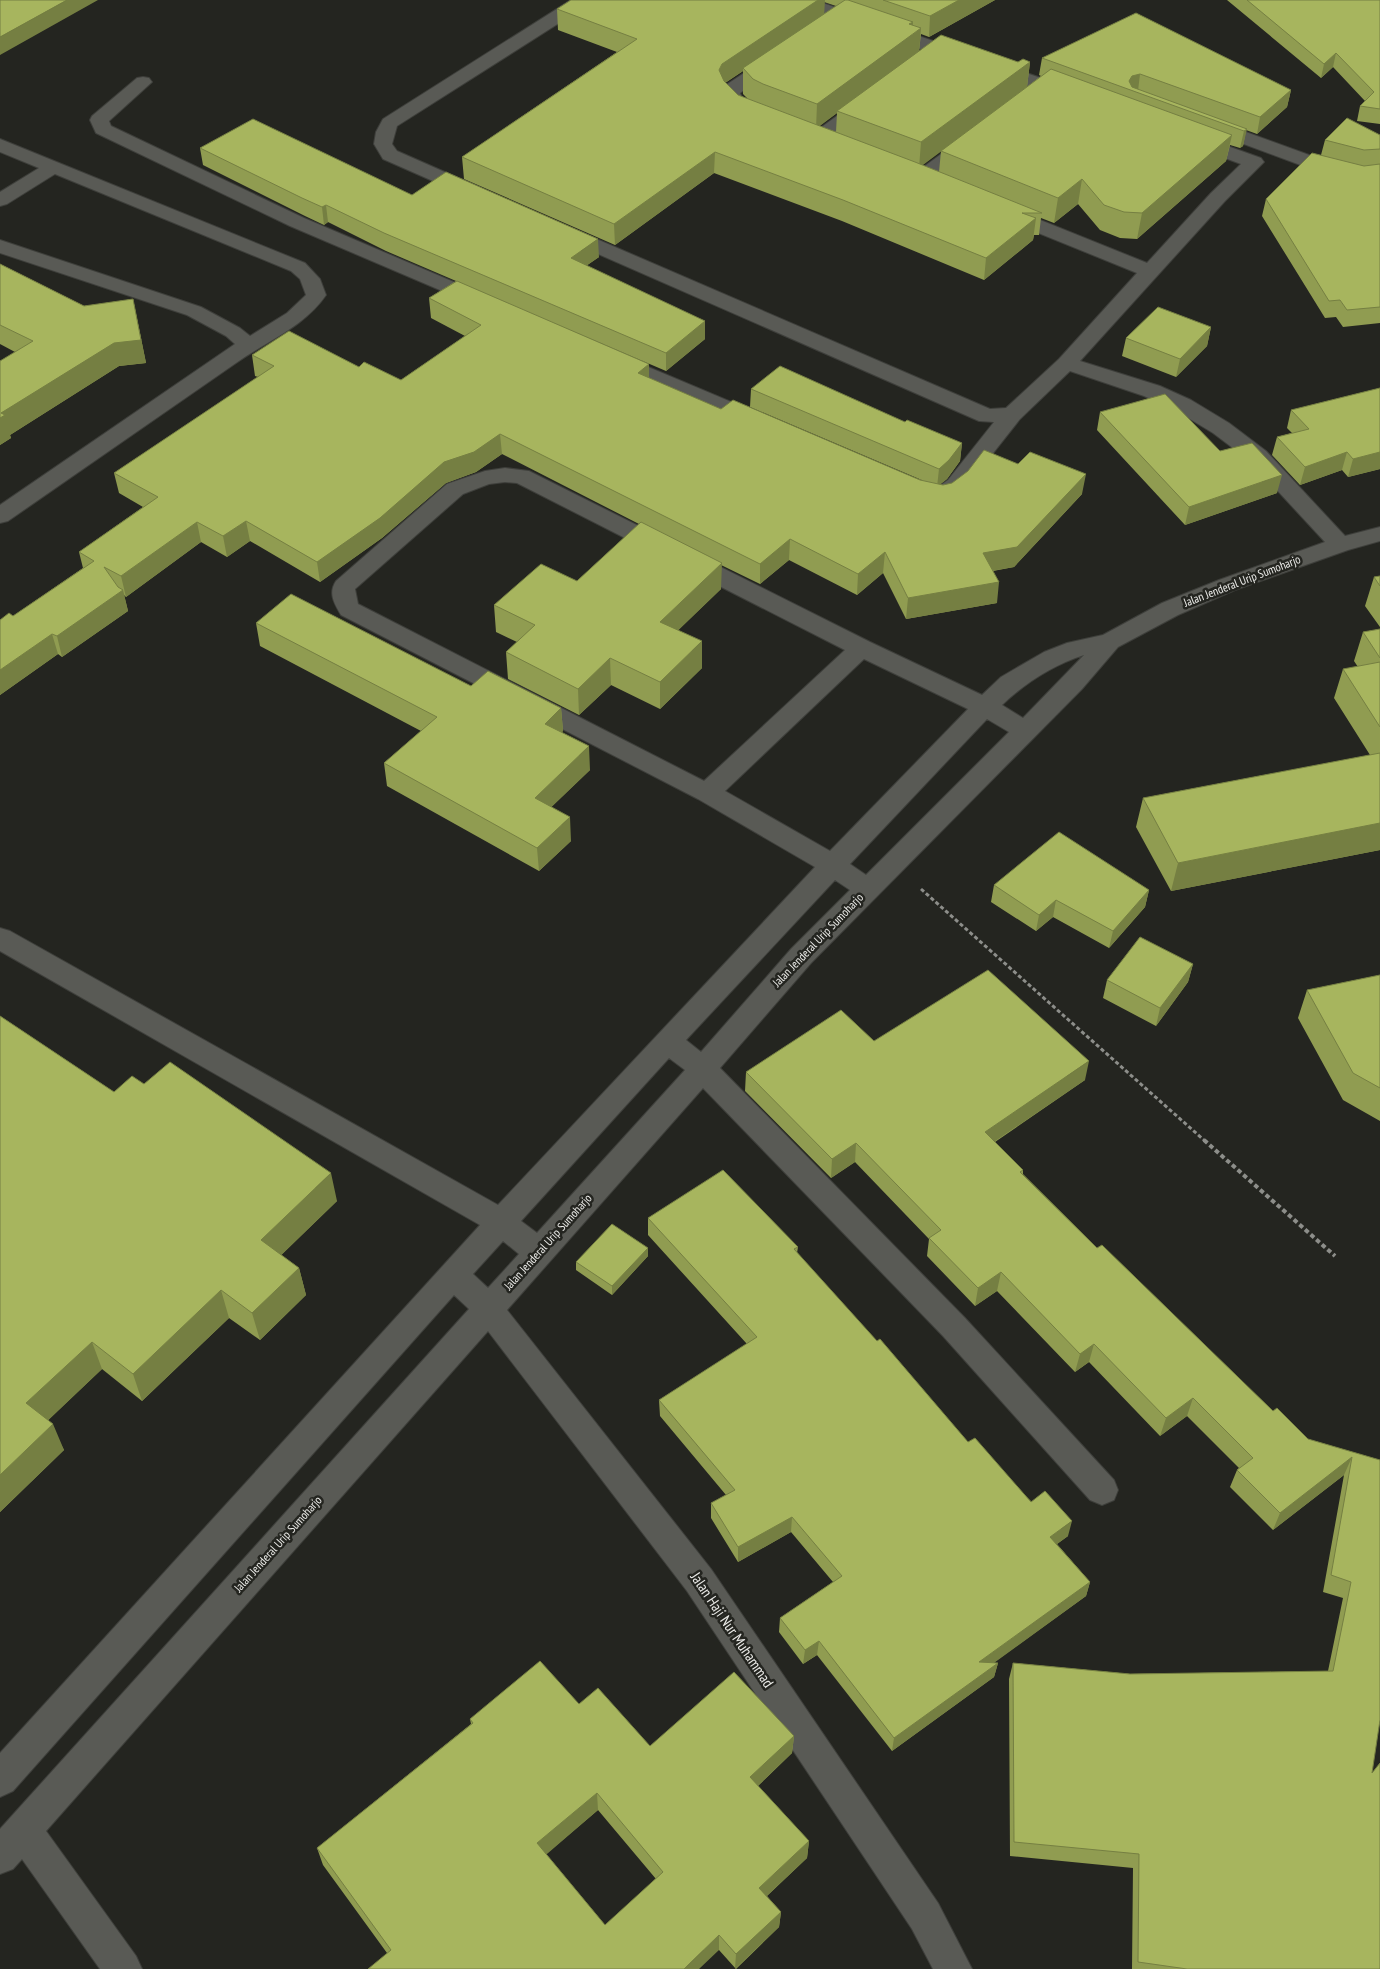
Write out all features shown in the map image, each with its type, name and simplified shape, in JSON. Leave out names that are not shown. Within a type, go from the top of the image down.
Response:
[{"type":"street","points":[[490,200],[390,155],[383,144],[385,132],[390,123],[583,0]]},
{"type":"street","points":[[797,0],[1082,99]]},
{"type":"street","points":[[826,26],[842,16]]},
{"type":"street","points":[[925,60],[940,49]]},
{"type":"street","points":[[772,122],[745,111],[731,98],[730,91],[786,53]]},
{"type":"street","points":[[143,82],[99,120],[103,128],[296,222],[502,310]]},
{"type":"street","points":[[1030,97],[1045,86]]},
{"type":"street","points":[[819,138],[879,94]]},
{"type":"street","points":[[1196,120],[1329,169],[1360,175],[1380,173]]},
{"type":"street","points":[[800,132],[837,146]]},
{"type":"street","points":[[921,178],[983,132]]},
{"type":"street","points":[[917,490],[931,496],[941,497],[956,485],[1012,414],[1066,363],[1218,197],[1254,162],[1181,136]]},
{"type":"street","points":[[0,145],[298,267],[311,280],[316,295],[310,304],[299,314],[248,345],[0,516]]},
{"type":"street","points":[[0,200],[53,167]]},
{"type":"street","points":[[902,171],[939,186]]},
{"type":"street","points":[[985,204],[1150,271]]},
{"type":"street","points":[[545,224],[987,416],[1012,414]]},
{"type":"street","points":[[0,246],[194,311],[233,332],[248,345]]},
{"type":"street","points":[[601,353],[781,431]]},
{"type":"street","points":[[1066,363],[1152,390],[1184,405],[1221,428],[1258,456],[1340,545]]},
{"type":"street","points":[[866,889],[833,865],[707,793],[349,609],[344,601],[344,586],[369,562],[456,489],[485,478],[504,475],[521,476],[861,648],[986,706],[1024,730]]},
{"type":"street","name":"Jalan Jenderal Urip Sumoharjo","points":[[0,1779],[453,1274],[765,936],[1010,683],[1031,670],[1076,650],[1110,641],[1170,609],[1202,595],[1340,545],[1380,534]]},
{"type":"street","name":"Jalan Jenderal Urip Sumoharjo","points":[[12,1843],[703,1069],[801,956],[1024,730],[1073,683],[1110,641]]},
{"type":"street","points":[[707,793],[861,648]]},
{"type":"street","points":[[0,938],[501,1222],[539,1252]]},
{"type":"street","points":[[669,1042],[703,1069],[954,1328],[1102,1490]]},
{"type":"street","name":"Jalan Haji Nur Muhammad","points":[[453,1274],[488,1308],[699,1580],[925,1916],[953,1969]]},
{"type":"street","points":[[12,1843],[123,1969]]},
{"type":"path","points":[[892,864],[1336,1256]]},
{"type":"building","points":[[0,0],[67,0],[0,37]]},
{"type":"building","points":[[571,0],[818,0],[722,64],[719,70],[724,81],[738,95],[915,162],[1042,213],[1022,213],[1036,218],[986,258],[843,200],[715,152],[614,224],[462,157],[637,39],[557,9]]},
{"type":"building","points":[[845,0],[913,22],[909,24],[921,28],[817,104],[763,84],[753,79],[743,68]]},
{"type":"building","points":[[883,0],[959,0],[930,16]]},
{"type":"building","points":[[1247,0],[1380,0],[1380,109],[1360,106],[1374,92],[1336,53],[1324,64]]},
{"type":"building","points":[[1136,13],[1291,90],[1260,117],[1140,74],[1132,76],[1129,81],[1132,87],[1247,129],[1244,131],[1042,58]]},
{"type":"building","points":[[941,35],[1018,62],[1023,59],[1030,62],[921,142],[837,111]]},
{"type":"building","points":[[1051,69],[1232,135],[1142,213],[1124,212],[1104,205],[1082,179],[1058,198],[941,151]]},
{"type":"building","points":[[1347,118],[1380,135],[1380,149],[1364,150],[1325,140]]},
{"type":"building","points":[[253,119],[412,195],[446,172],[598,239],[571,258],[705,321],[666,353],[384,233],[326,205],[322,207],[200,148]]},
{"type":"building","points":[[1312,153],[1364,166],[1380,164],[1380,307],[1347,310],[1340,300],[1329,301],[1266,199]]},
{"type":"building","points":[[0,264],[84,306],[133,299],[141,340],[114,343],[1,413],[5,415],[0,418],[0,361],[33,341],[0,325]]},
{"type":"building","points":[[457,281],[649,364],[638,373],[721,409],[733,400],[920,480],[943,485],[952,483],[968,471],[984,450],[1018,464],[1030,452],[1086,474],[1017,547],[983,553],[999,582],[908,598],[885,552],[858,574],[790,539],[760,564],[500,434],[474,452],[444,462],[380,518],[317,562],[246,521],[223,536],[197,522],[121,576],[104,567],[118,587],[123,590],[57,636],[52,634],[0,670],[0,620],[9,613],[13,616],[94,561],[79,552],[158,497],[114,473],[274,366],[252,355],[289,331],[359,367],[364,362],[401,380],[481,325],[429,298]]},
{"type":"building","points":[[1158,307],[1211,327],[1180,359],[1126,338]]},
{"type":"building","points":[[780,366],[905,422],[907,420],[962,443],[949,460],[939,469],[751,389]]},
{"type":"building","points":[[1380,388],[1380,452],[1353,459],[1347,452],[1305,467],[1277,437],[1309,429],[1291,410]]},
{"type":"building","points":[[1165,394],[1220,451],[1252,443],[1282,475],[1189,507],[1100,412]]},
{"type":"building","points":[[641,522],[722,563],[660,622],[702,641],[660,682],[610,658],[578,689],[506,652],[535,625],[494,605],[541,564],[577,581]]},
{"type":"building","points":[[1380,576],[1380,586],[1374,577]]},
{"type":"building","points":[[291,594],[471,686],[488,671],[561,708],[545,724],[589,746],[535,798],[570,817],[537,848],[384,763],[437,717],[256,623]]},
{"type":"building","points":[[1380,629],[1380,658],[1363,632]]},
{"type":"building","points":[[1380,662],[1380,727],[1343,669]]},
{"type":"building","points":[[1380,753],[1380,823],[1178,863],[1143,798]]},
{"type":"building","points":[[1059,832],[1149,890],[1113,931],[1056,900],[1039,915],[994,885]]},
{"type":"building","points":[[1140,937],[1193,964],[1160,1008],[1107,980]]},
{"type":"building","points":[[988,970],[1089,1061],[985,1132],[1023,1170],[1020,1172],[1097,1248],[1102,1245],[1273,1411],[1277,1408],[1308,1439],[1380,1460],[1380,1720],[1372,1773],[1380,1763],[1380,1969],[1187,1969],[1138,1962],[1139,1854],[1014,1842],[1013,1663],[1130,1674],[1333,1671],[1351,1582],[1331,1575],[1352,1457],[1280,1513],[1237,1470],[1253,1458],[1193,1398],[1166,1418],[1094,1344],[1080,1354],[1001,1272],[978,1288],[929,1238],[941,1230],[856,1143],[832,1159],[746,1072],[841,1010],[874,1041]]},
{"type":"building","points":[[1380,975],[1380,1088],[1353,1073],[1307,990]]},
{"type":"building","points":[[0,1016],[114,1092],[132,1076],[144,1084],[170,1062],[331,1173],[261,1240],[299,1268],[252,1313],[221,1290],[133,1374],[92,1342],[26,1403],[53,1424],[0,1475]]},
{"type":"building","points":[[723,1170],[798,1247],[794,1249],[877,1341],[880,1339],[968,1442],[975,1438],[1031,1502],[1045,1491],[1072,1521],[1050,1537],[1090,1582],[979,1662],[998,1663],[894,1738],[819,1641],[805,1650],[780,1618],[842,1576],[792,1517],[738,1547],[711,1503],[735,1490],[659,1400],[757,1337],[648,1218]]},
{"type":"building","points":[[612,1224],[648,1248],[612,1286],[576,1262]]},
{"type":"building","points":[[540,1661],[579,1704],[598,1688],[650,1746],[734,1672],[794,1736],[750,1777],[809,1841],[759,1888],[781,1912],[736,1954],[719,1935],[684,1969],[368,1969],[391,1950],[317,1848],[473,1723],[470,1719]],"holes":[[[597,1793],[663,1872],[605,1925],[537,1843]]]}]
